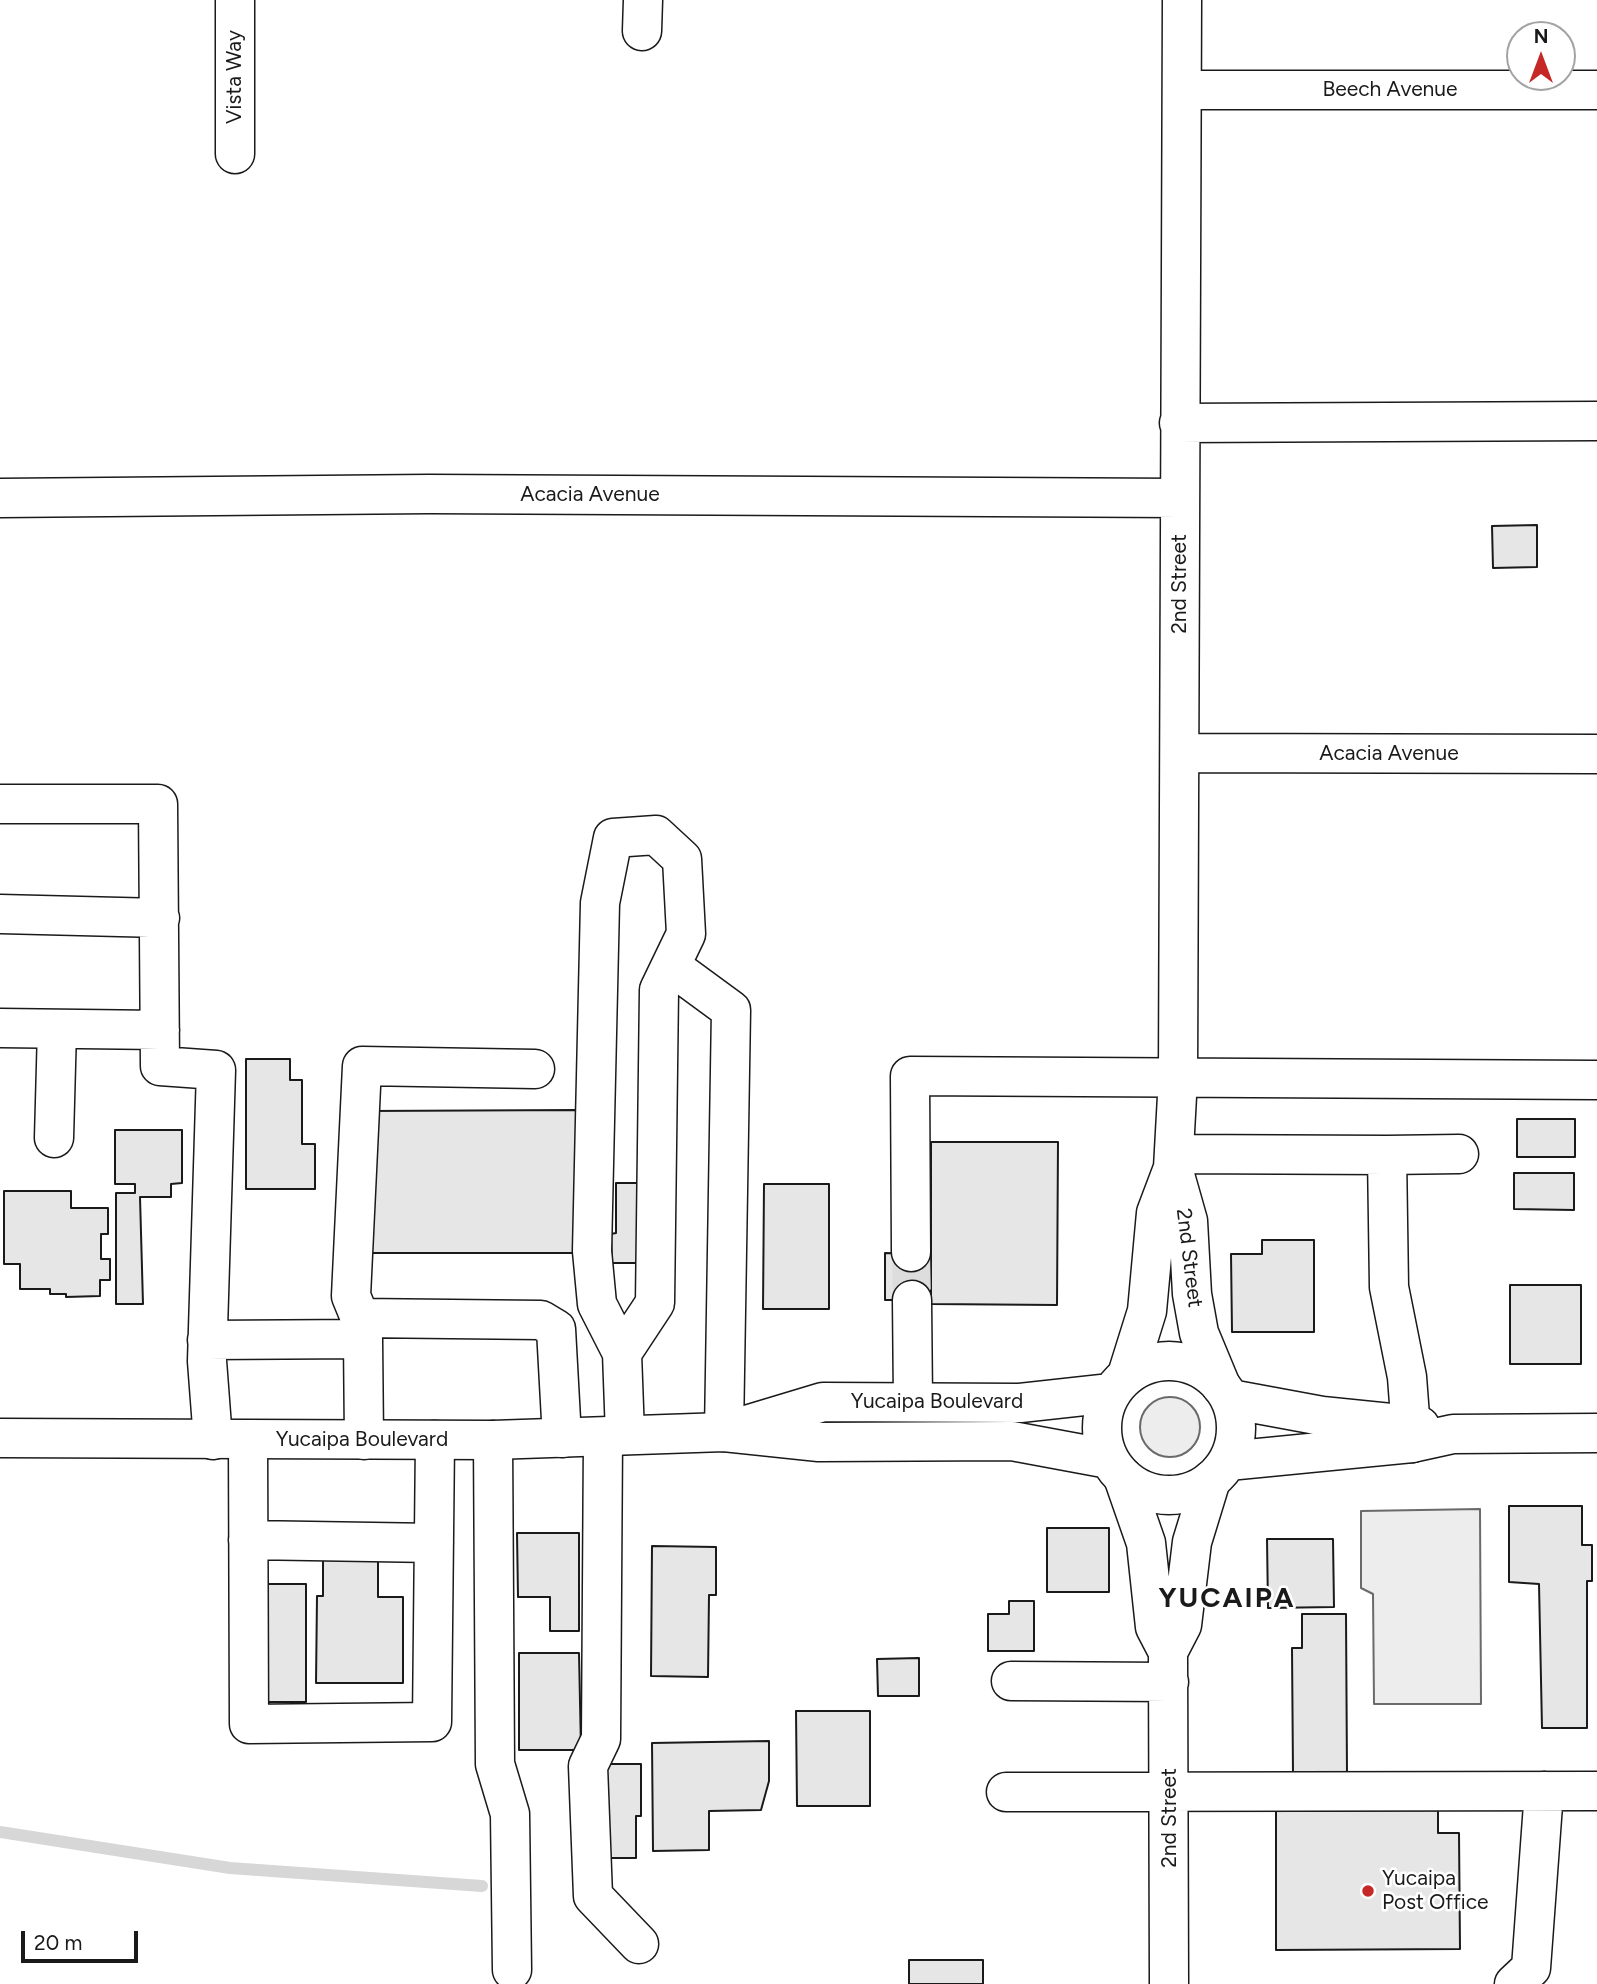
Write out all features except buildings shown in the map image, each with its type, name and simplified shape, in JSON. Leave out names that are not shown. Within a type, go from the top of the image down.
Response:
[{"type":"street","name":"Vista Way","points":[[235,0],[235,154]]},
{"type":"street","name":"2nd Street","points":[[1119,1384],[1147,1311],[1156,1213],[1173,1161],[1178,1078],[1182,0]]},
{"type":"street","name":"Beech Avenue","points":[[1182,90],[1597,90]]},
{"type":"street","points":[[1179,423],[1597,421]]},
{"type":"street","name":"Acacia Avenue","points":[[0,498],[443,494],[1180,498]]},
{"type":"street","name":"Acacia Avenue","points":[[1181,753],[1597,754]]},
{"type":"street","points":[[0,804],[158,804],[160,1066],[216,1070],[207,1340],[230,1440],[248,1540],[249,1724],[432,1722],[435,1440]]},
{"type":"street","points":[[622,1353],[597,1304],[592,1251],[600,903],[612,838],[656,835],[682,859],[686,934],[659,990],[655,1303],[622,1353],[614,1436],[601,1739],[588,1766],[593,1896],[639,1944]]},
{"type":"street","points":[[0,914],[160,918]]},
{"type":"street","points":[[671,966],[731,1010],[724,1432]]},
{"type":"street","points":[[0,1028],[160,1030]]},
{"type":"street","points":[[54,1138],[57,1029]]},
{"type":"street","points":[[364,1440],[362,1328],[351,1296],[362,1066],[535,1069]]},
{"type":"street","points":[[911,1252],[910,1076],[1597,1080]]},
{"type":"street","points":[[1173,1161],[1459,1154]]},
{"type":"street","points":[[1388,1155],[1389,1287],[1407,1377],[1412,1433]]},
{"type":"street","name":"2nd Street","points":[[1173,1161],[1188,1222],[1192,1294],[1199,1333],[1225,1392]]},
{"type":"street","points":[[912,1300],[913,1401]]},
{"type":"street","points":[[207,1340],[362,1328],[541,1320],[556,1329],[562,1438]]},
{"type":"street","points":[[1219,1471],[1237,1430],[1225,1392],[1210,1374],[1191,1364],[1170,1361],[1147,1364],[1119,1384],[1103,1414],[1102,1437],[1116,1468],[1143,1490],[1166,1495],[1187,1493],[1219,1471],[1412,1433]]},
{"type":"street","name":"Yucaipa Boulevard","points":[[724,1432],[824,1402],[1020,1403],[1119,1384]]},
{"type":"street","points":[[1225,1392],[1322,1416],[1412,1433],[1597,1433]]},
{"type":"street","name":"Yucaipa Boulevard","points":[[0,1438],[493,1440],[724,1432],[819,1442],[1012,1441],[1116,1468]]},
{"type":"street","points":[[493,1440],[495,1764],[510,1814],[512,1970]]},
{"type":"street","name":"2nd Street","points":[[1116,1468],[1146,1543],[1155,1627],[1169,1667]]},
{"type":"street","name":"2nd Street","points":[[1169,1984],[1169,1667],[1182,1625],[1192,1542],[1219,1471]]},
{"type":"street","points":[[248,1540],[434,1543]]},
{"type":"street","points":[[1011,1681],[1169,1667]]},
{"type":"street","points":[[1514,1984],[1531,1968],[1544,1791]]},
{"type":"street","points":[[1006,1792],[1597,1791]]},
{"type":"shaded area","points":[[1170,1397],[1187,1402],[1195,1410],[1200,1427],[1195,1444],[1187,1452],[1170,1457],[1153,1452],[1145,1444],[1140,1427],[1145,1410],[1153,1402]]},
{"type":"shaded area","points":[[1480,1509],[1481,1704],[1374,1704],[1373,1594],[1361,1588],[1361,1511]]},
{"type":"waterway","points":[[0,1832],[230,1868],[482,1886]]},
{"type":"tunnel","points":[[911,1252],[912,1300]]},
{"type":"place","name":"Yucaipa Post Office","points":[[1368,1891]]},
{"type":"district","name":"YUCAIPA","points":[[1227,1599]]}]
